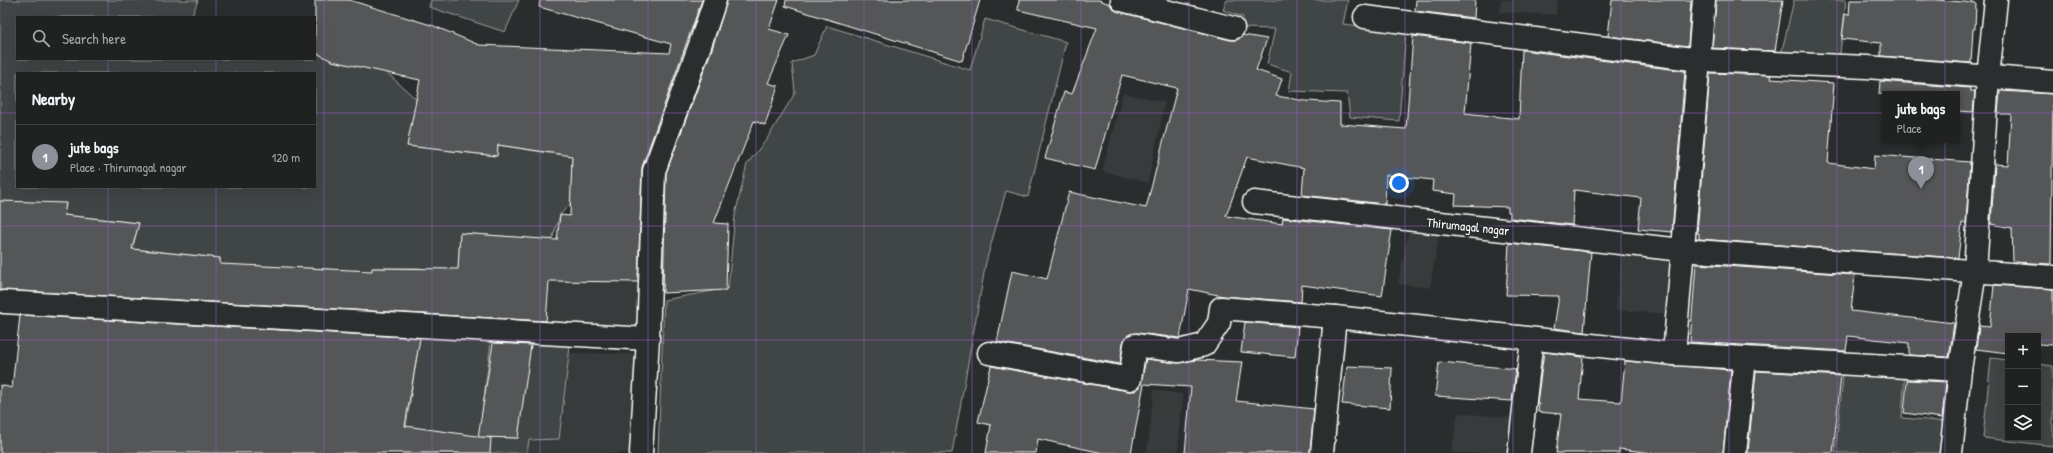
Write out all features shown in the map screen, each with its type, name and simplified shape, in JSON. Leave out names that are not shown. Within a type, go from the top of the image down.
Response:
[{"type":"street","points":[[641,453],[648,339],[654,171],[700,45],[714,0]]},
{"type":"street","points":[[1122,0],[1233,28]]},
{"type":"street","points":[[1674,354],[1704,0]]},
{"type":"street","points":[[1951,453],[1960,370],[1975,271],[1988,77],[1996,0]]},
{"type":"street","points":[[1365,16],[1700,60],[1867,67],[2053,82]]},
{"type":"street","name":"Thirumagal nagar","points":[[1254,202],[1682,250],[2053,277]]},
{"type":"street","points":[[4,302],[648,339]]},
{"type":"street","points":[[989,353],[1130,379],[1135,346],[1179,351],[1204,345],[1219,323],[1221,308],[1335,317],[1674,354],[1960,370]]},
{"type":"street","points":[[1322,453],[1335,317]]},
{"type":"street","points":[[1518,453],[1532,338]]},
{"type":"street","points":[[1735,453],[1745,358]]},
{"type":"shaded area","points":[[0,0],[198,0],[192,16],[16,16],[16,60],[316,60],[316,53],[332,61],[386,72],[416,99],[408,146],[496,156],[498,145],[549,153],[572,152],[571,203],[560,215],[552,240],[460,233],[458,277],[419,268],[373,268],[372,278],[328,269],[252,266],[249,311],[221,312],[220,258],[132,249],[139,223],[64,215],[66,204],[0,201]]},
{"type":"shaded area","points":[[431,0],[519,0],[505,32],[429,7]]},
{"type":"shaded area","points":[[1227,0],[1348,0],[1343,24],[1406,31],[1399,121],[1350,117],[1347,93],[1289,91],[1292,72],[1267,64],[1275,29],[1242,28],[1243,17],[1223,10]]},
{"type":"shaded area","points":[[1501,0],[1557,0],[1556,15],[1500,12]]},
{"type":"shaded area","points":[[1794,0],[1846,0],[1839,62],[1780,59]]},
{"type":"shaded area","points":[[985,19],[1066,42],[1028,197],[1006,191],[986,262],[952,453],[658,453],[664,300],[728,288],[735,215],[747,164],[767,139],[795,93],[792,63],[814,55],[827,26],[970,70]]},
{"type":"shaded area","points":[[1123,93],[1165,102],[1148,183],[1102,171]]},
{"type":"shaded area","points":[[1409,229],[1439,233],[1430,288],[1398,284]]},
{"type":"shaded area","points":[[1622,249],[1673,257],[1670,314],[1616,310]]},
{"type":"shaded area","points":[[549,282],[640,282],[642,334],[545,329]]},
{"type":"shaded area","points":[[421,330],[492,334],[479,437],[518,438],[531,335],[571,338],[559,439],[529,440],[527,453],[402,453]]},
{"type":"shaded area","points":[[569,353],[642,354],[636,453],[527,453],[529,440],[559,439]]},
{"type":"shaded area","points":[[1991,358],[2005,360],[2005,441],[1983,438]]},
{"type":"shaded area","points":[[2041,364],[2053,366],[2053,446],[2009,441],[2041,441]]},
{"type":"shaded area","points":[[1844,369],[1905,371],[1902,418],[1950,422],[1946,453],[1835,453]]},
{"type":"shaded area","points":[[1154,390],[1183,394],[1178,453],[1147,453]]},
{"type":"shaded area","points":[[1458,413],[1513,418],[1507,453],[1451,453]]},
{"type":"building","points":[[315,0],[349,0],[434,26],[479,45],[669,53],[671,44],[539,7],[540,0],[702,0],[642,167],[638,282],[549,281],[546,321],[0,290],[0,201],[66,203],[64,215],[139,223],[132,249],[220,258],[220,264],[372,271],[372,268],[458,269],[460,233],[557,240],[560,215],[570,216],[572,156],[498,145],[497,156],[407,146],[420,80],[332,61],[316,53]]},
{"type":"building","points":[[727,0],[779,0],[769,29],[789,35],[768,83],[778,86],[765,125],[754,121],[714,223],[728,224],[726,290],[663,293],[666,173],[712,49]]},
{"type":"building","points":[[786,0],[980,0],[962,61],[785,6]]},
{"type":"building","points":[[1019,0],[1099,0],[1110,4],[1113,9],[1119,12],[1230,40],[1237,40],[1243,35],[1267,39],[1256,70],[1282,79],[1276,96],[1306,101],[1340,103],[1340,124],[1406,129],[1413,36],[1471,43],[1465,113],[1519,119],[1522,50],[1685,71],[1672,232],[1638,229],[1641,198],[1574,190],[1572,225],[1510,218],[1508,207],[1455,205],[1456,194],[1432,191],[1433,180],[1386,175],[1385,204],[1302,195],[1304,168],[1247,157],[1226,216],[1282,224],[1283,218],[1392,230],[1382,296],[1302,285],[1301,302],[1223,296],[1189,289],[1180,338],[1137,333],[1130,334],[1125,338],[1123,343],[1120,364],[997,342],[1012,271],[1047,279],[1069,192],[1146,208],[1177,88],[1122,75],[1095,170],[1045,158],[1064,92],[1072,94],[1097,28],[1018,10]]},
{"type":"building","points":[[1416,0],[1475,0],[1474,18],[1415,11]]},
{"type":"building","points":[[1612,0],[1691,0],[1688,46],[1608,36]]},
{"type":"building","points":[[1716,0],[1783,0],[1775,51],[1712,48]]},
{"type":"building","points":[[1850,0],[1936,0],[1976,3],[1971,63],[1881,56],[1881,43],[1842,39],[1845,14],[1849,15]]},
{"type":"building","points":[[1710,73],[1771,75],[1770,79],[1834,83],[1828,163],[1874,169],[1875,155],[1970,162],[1966,223],[1962,223],[1958,258],[1699,239],[1699,233],[1697,233]]},
{"type":"building","points":[[1880,81],[1970,88],[1970,91],[1975,91],[1973,112],[1960,111],[1960,91],[1882,91],[1882,94],[1879,94]]},
{"type":"building","points":[[2000,91],[2053,94],[2051,264],[2013,262],[2012,228],[1991,224],[1995,164],[2008,165],[2011,114],[1998,114]]},
{"type":"building","points":[[1509,243],[1591,252],[1584,332],[1554,328],[1559,296],[1506,295]]},
{"type":"building","points":[[1696,264],[1855,275],[1851,311],[1954,323],[1949,357],[1909,355],[1909,343],[1848,336],[1846,351],[1690,342]]},
{"type":"building","points":[[1994,285],[2053,289],[2053,345],[2041,344],[2041,333],[2005,333],[2005,353],[1976,349],[1979,326],[1990,327]]},
{"type":"building","points":[[20,315],[420,338],[405,426],[491,438],[490,453],[0,453],[0,385],[12,388]]},
{"type":"building","points":[[1245,322],[1298,327],[1295,357],[1241,352]]},
{"type":"building","points":[[493,343],[531,345],[518,438],[478,437]]},
{"type":"building","points":[[1544,352],[1583,357],[1579,399],[1621,402],[1625,361],[1731,370],[1723,453],[1654,453],[1619,449],[1619,453],[1556,453],[1561,414],[1538,412],[1539,403],[1537,403]]},
{"type":"building","points":[[1146,359],[1178,363],[1197,360],[1242,362],[1236,401],[1314,409],[1310,453],[1185,453],[1191,387],[1144,384],[1131,453],[1103,453],[1038,439],[1036,453],[986,453],[991,425],[978,422],[991,366],[1135,391],[1140,387]]},
{"type":"building","points":[[1439,362],[1516,369],[1512,401],[1435,396]]},
{"type":"building","points":[[1347,366],[1392,368],[1390,408],[1342,404]]},
{"type":"building","points":[[1756,371],[1841,376],[1833,453],[1748,453]]},
{"type":"building","points":[[1907,380],[1946,382],[1942,418],[1904,413]]},
{"type":"place","name":"jute bags","points":[[1921,189]]}]
